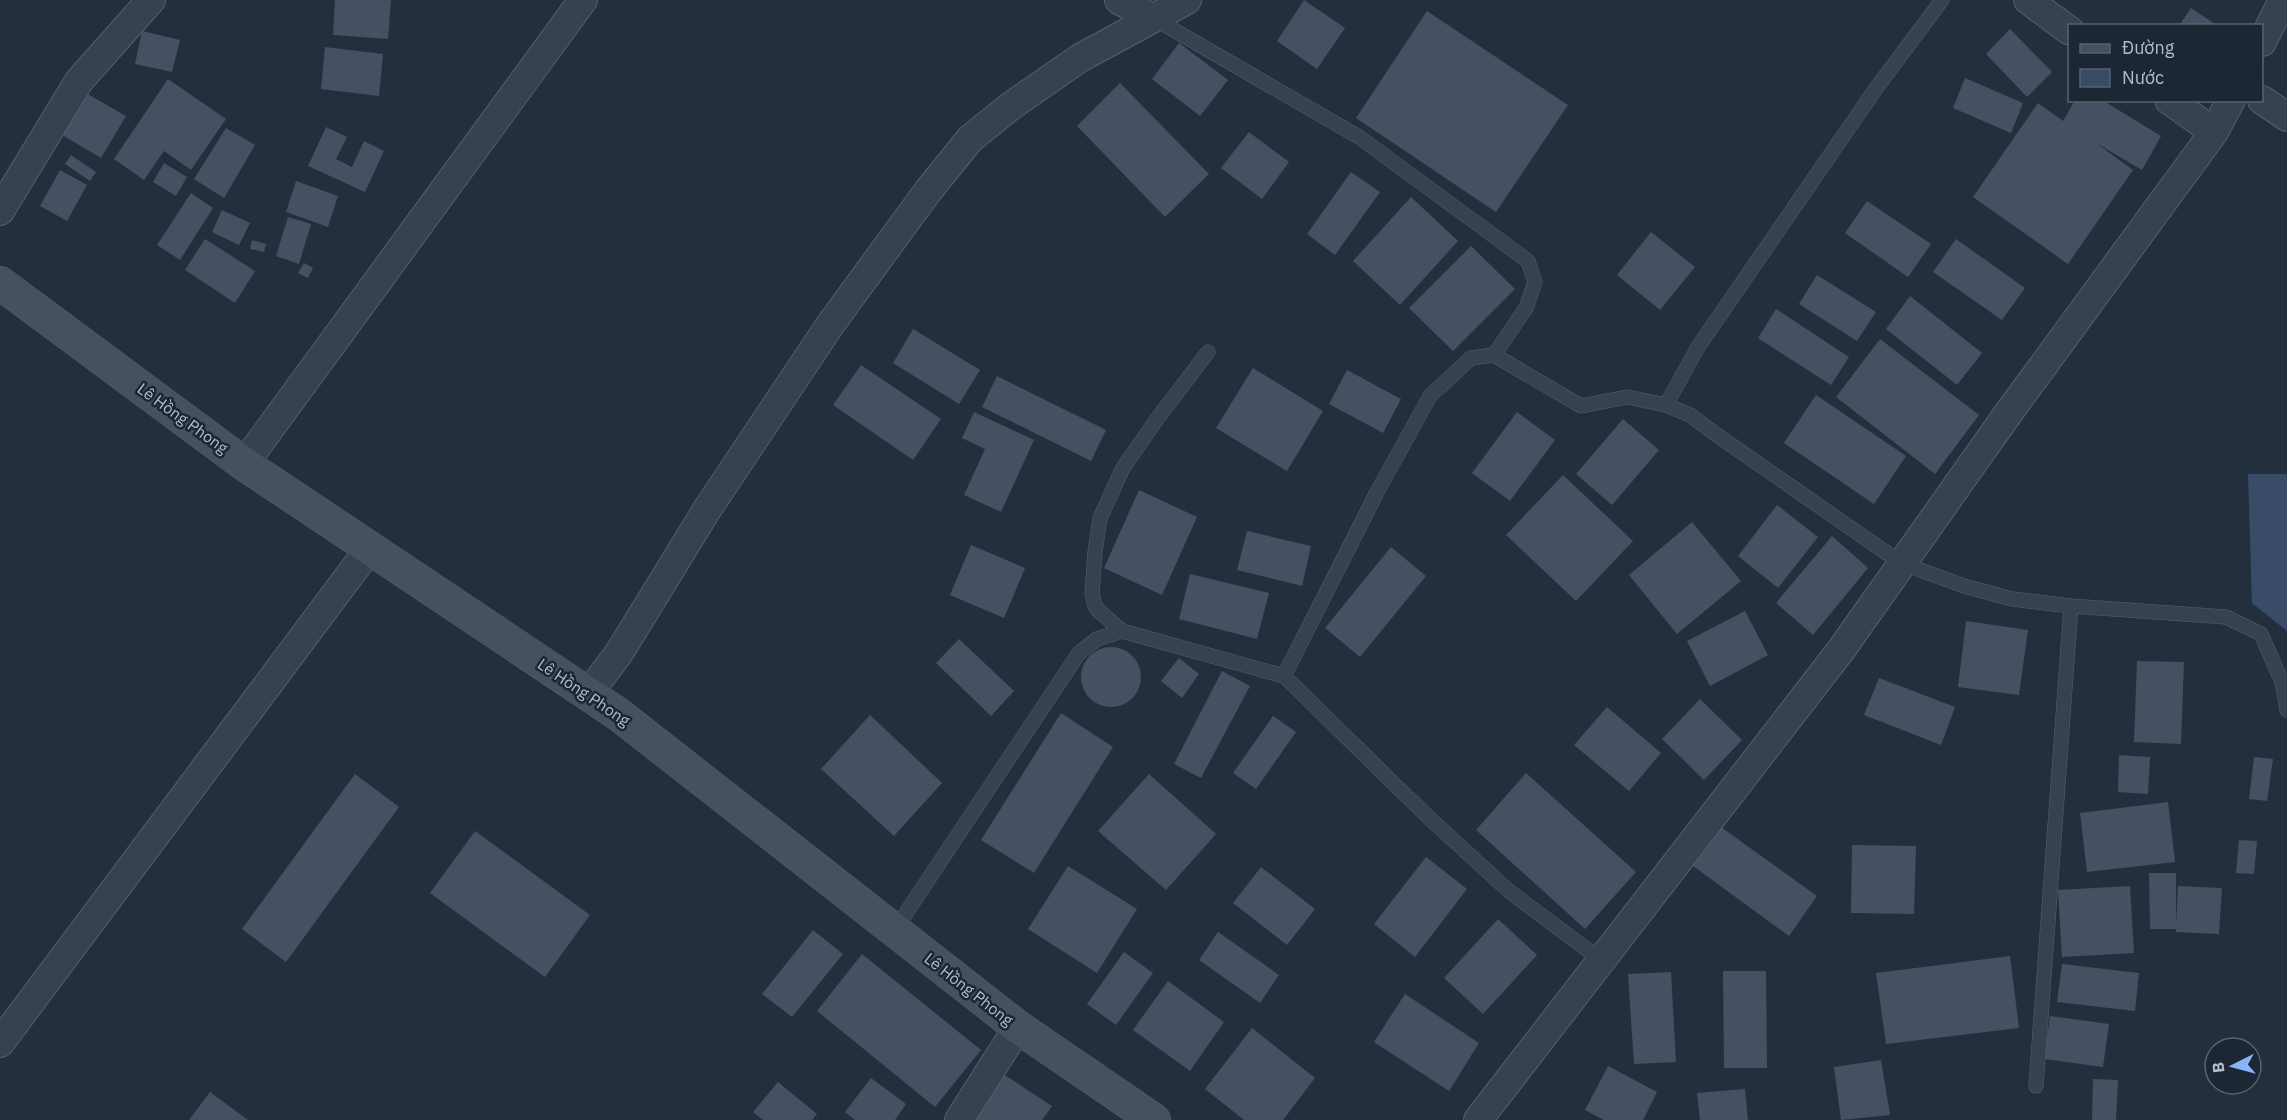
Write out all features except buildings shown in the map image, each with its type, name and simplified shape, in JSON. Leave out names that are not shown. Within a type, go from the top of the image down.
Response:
[{"type":"street","points":[[0,211],[79,81],[151,0]]},
{"type":"street","points":[[244,464],[583,0]]},
{"type":"street","points":[[1119,0],[1152,18]]},
{"type":"street","points":[[588,694],[619,653],[708,508],[830,325],[928,191],[970,139],[1011,106],[1080,58],[1187,0]]},
{"type":"street","points":[[2028,0],[2068,30]]},
{"type":"street","points":[[2263,40],[2283,0]]},
{"type":"street","points":[[2263,101],[2287,117]]},
{"type":"street","points":[[2172,102],[2214,132]]},
{"type":"street","points":[[1478,1120],[1841,650],[2007,415],[2214,132],[2230,102]]},
{"type":"street","name":"Lê Hồng Phong","points":[[0,283],[244,464],[618,714],[1018,1027],[1154,1120]]},
{"type":"street","points":[[0,1043],[369,548]]},
{"type":"street","points":[[958,1120],[1018,1027]]},
{"type":"lane","points":[[1666,405],[1698,347],[1877,87],[1942,0]]},
{"type":"lane","points":[[1152,18],[1359,137],[1528,261],[1535,282],[1526,308],[1494,355]]},
{"type":"lane","points":[[1208,352],[1123,468],[1100,518],[1092,594],[1095,606],[1122,631],[1284,676],[1427,816],[1509,891],[1601,960]]},
{"type":"lane","points":[[1284,676],[1376,494],[1430,396],[1471,358],[1494,355],[1581,406],[1627,397],[1666,405],[1690,415],[1714,434],[1902,563],[1964,586],[2012,599],[2072,606],[2226,617],[2261,634],[2283,682],[2287,710]]},
{"type":"lane","points":[[2036,1086],[2072,606]]},
{"type":"lane","points":[[894,931],[1079,652],[1097,639],[1122,631]]},
{"type":"water","points":[[2248,474],[2287,474],[2287,631],[2252,603]]}]
